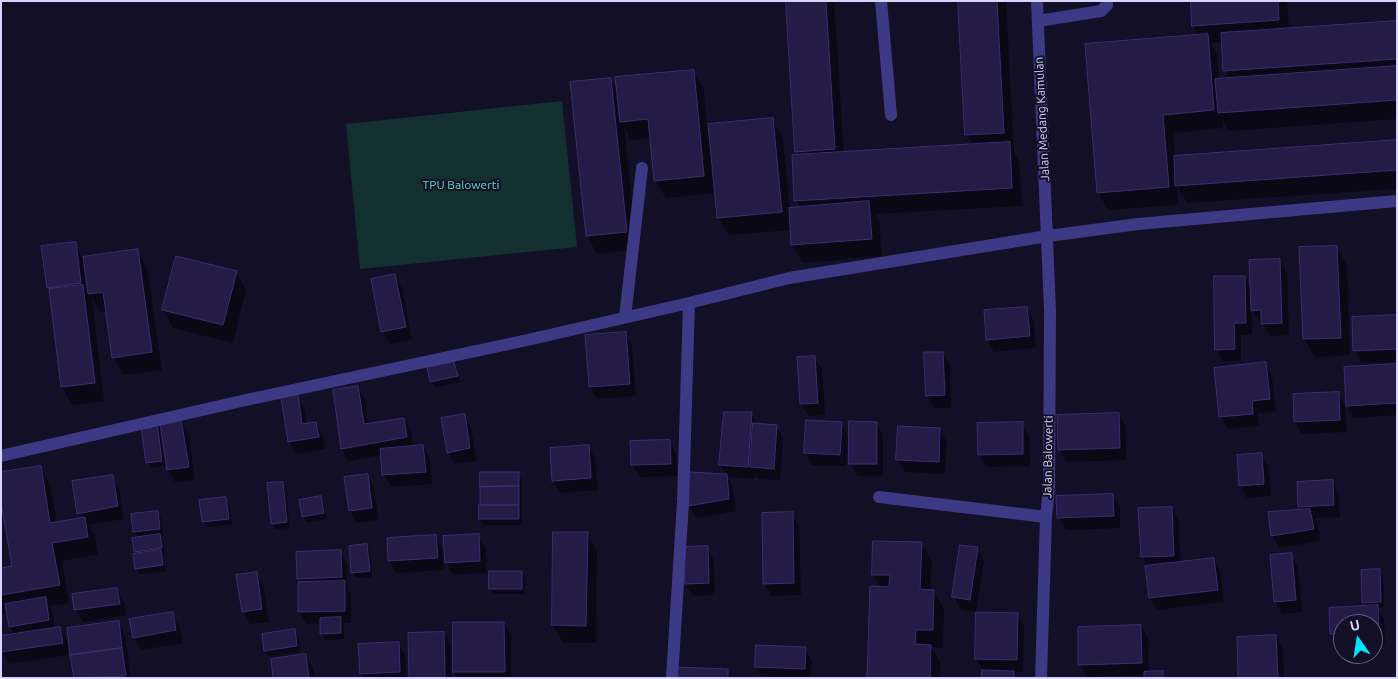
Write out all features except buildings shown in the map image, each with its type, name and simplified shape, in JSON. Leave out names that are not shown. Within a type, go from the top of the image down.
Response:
[{"type":"street","points":[[881,1],[891,115]]},
{"type":"street","name":"Jalan Medang Kamulan","points":[[1036,1],[1048,236]]},
{"type":"street","points":[[1038,21],[1101,11],[1107,5],[1107,1]]},
{"type":"street","points":[[625,317],[642,168]]},
{"type":"street","points":[[1,456],[246,400],[523,341],[789,278],[1048,236],[1138,224],[1397,201]]},
{"type":"street","name":"Jalan Balowerti","points":[[1041,678],[1046,517],[1049,488],[1050,311],[1048,236]]},
{"type":"street","points":[[672,678],[683,502],[689,303]]},
{"type":"street","points":[[879,497],[1046,517]]},
{"type":"green space","name":"TPU Balowerti","points":[[562,101],[577,247],[360,269],[346,124]]}]
